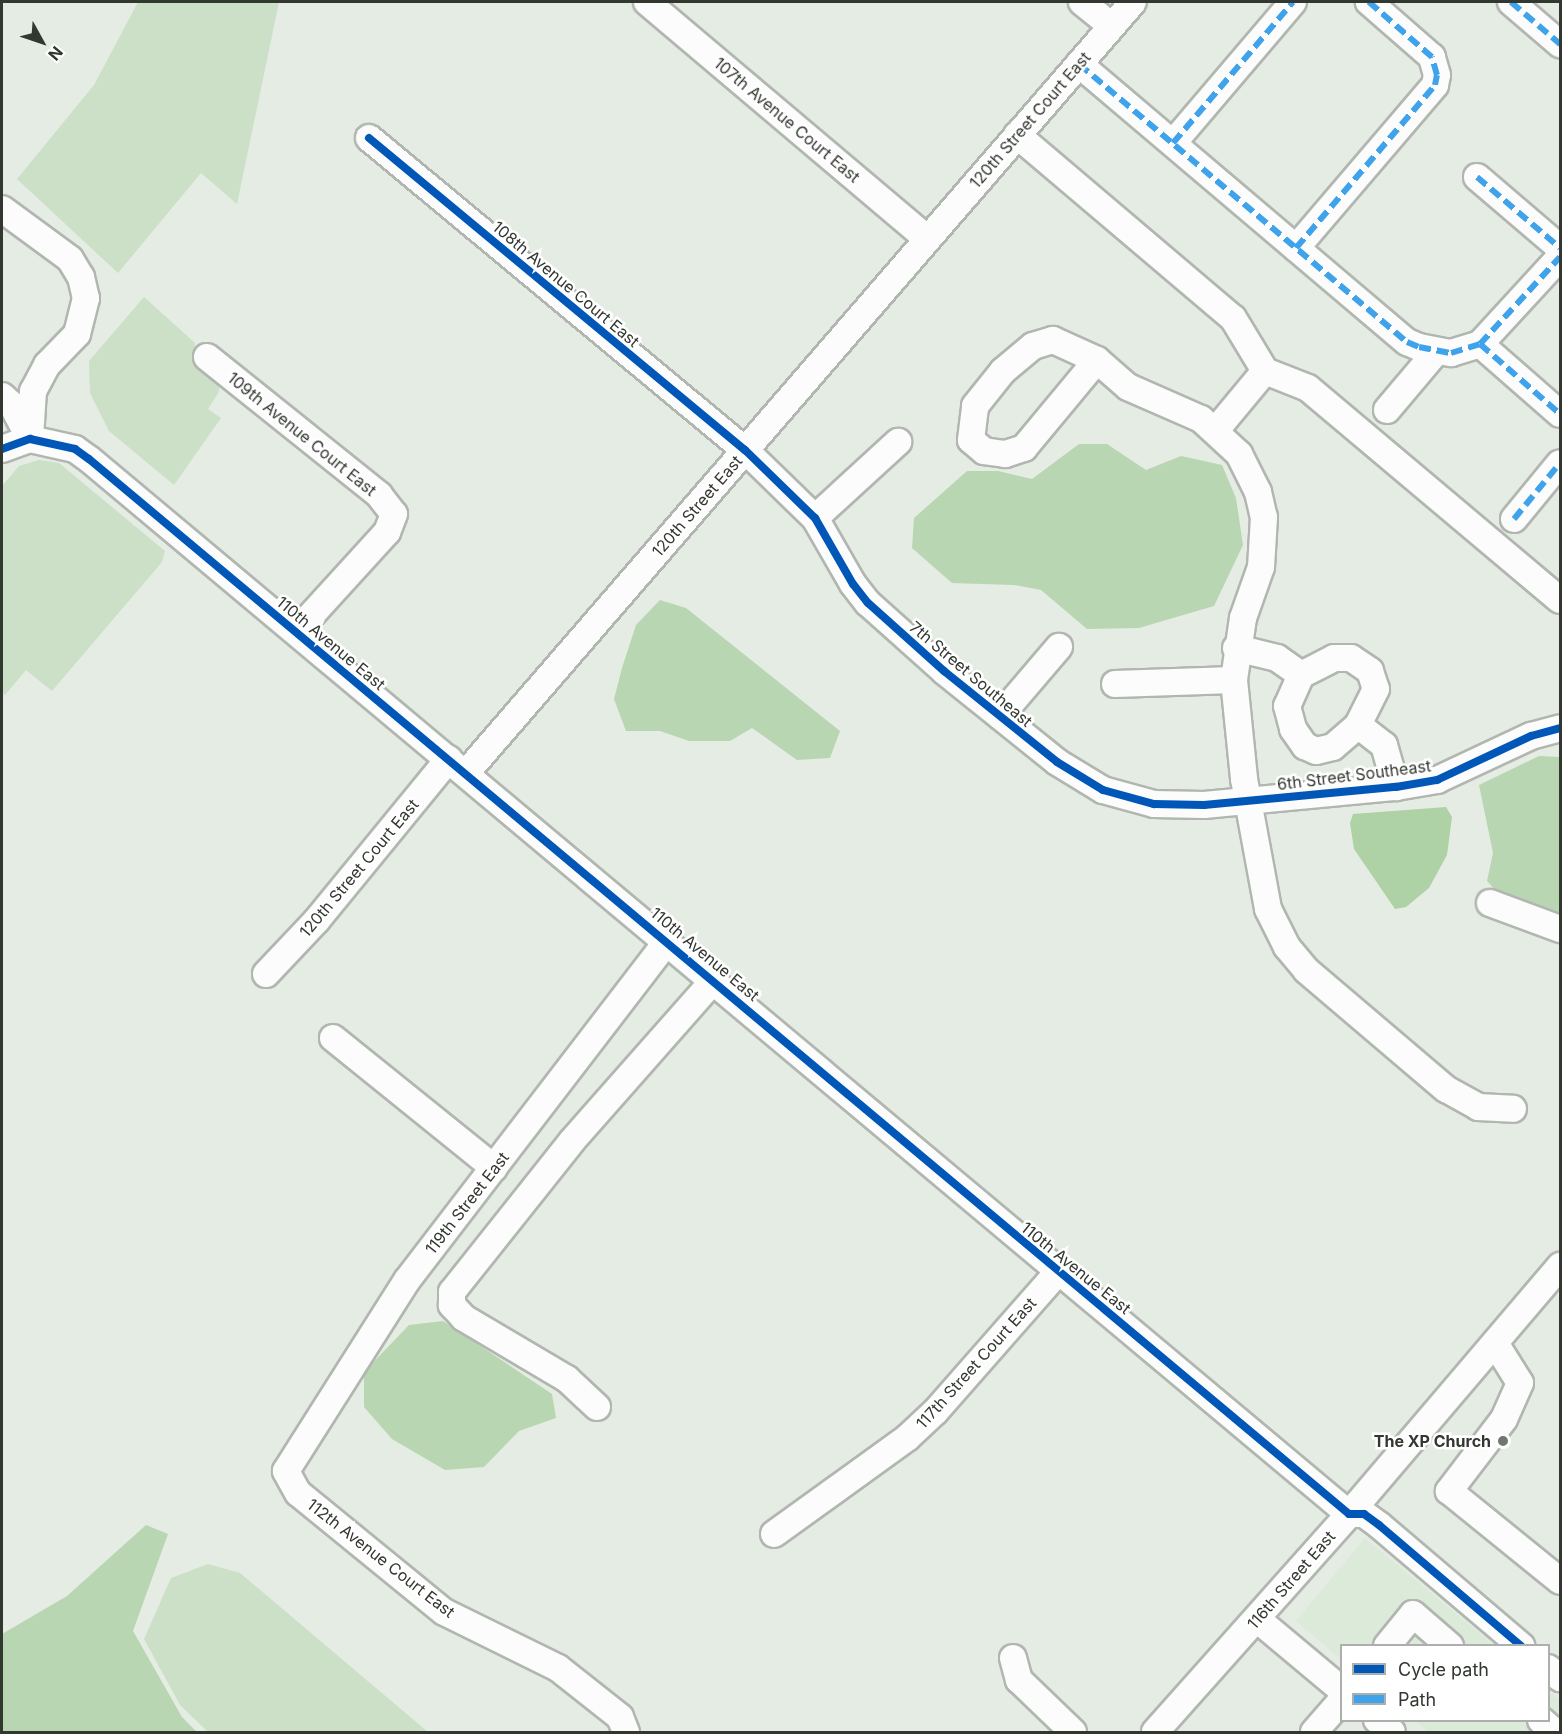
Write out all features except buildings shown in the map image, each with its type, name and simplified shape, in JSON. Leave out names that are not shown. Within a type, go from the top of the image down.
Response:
[{"type":"street","name":"107th Avenue Court East","points":[[647,2],[927,239]]},
{"type":"street","points":[[1082,2],[1112,26]]},
{"type":"street","name":"120th Street Court East","points":[[927,239],[1133,2]]},
{"type":"street","points":[[1173,143],[1293,2]]},
{"type":"street","points":[[1296,248],[1435,85],[1437,75],[1432,57],[1369,2]]},
{"type":"street","points":[[1512,2],[1560,44]]},
{"type":"street","points":[[1079,64],[1407,342],[1436,352],[1451,353],[1480,344],[1560,257]]},
{"type":"street","points":[[1017,135],[1233,318],[1265,371],[1308,388],[1560,600]]},
{"type":"street","name":"108th Avenue Court East","points":[[369,138],[745,450]]},
{"type":"street","points":[[1477,177],[1560,248]]},
{"type":"street","points":[[2,209],[70,259],[81,277],[86,298],[83,319],[76,334],[47,365],[33,391],[30,439]]},
{"type":"street","name":"120th Street East","points":[[457,766],[745,450],[927,239]]},
{"type":"street","points":[[1097,360],[1024,448],[1005,454],[984,451],[971,440],[975,406],[1003,371],[1033,346],[1053,340],[1097,360],[1128,387],[1201,418],[1216,430],[1249,470],[1264,518],[1261,567],[1236,648],[1234,680],[1247,800],[1268,909],[1287,947],[1306,970],[1461,1100],[1478,1107],[1513,1109]]},
{"type":"street","points":[[1480,344],[1560,414]]},
{"type":"street","points":[[1387,410],[1436,352]]},
{"type":"street","name":"109th Avenue Court East","points":[[207,357],[379,495],[394,514],[387,532],[296,632]]},
{"type":"street","points":[[1216,430],[1265,371]]},
{"type":"street","points":[[2,396],[12,405],[30,439]]},
{"type":"street","points":[[2,449],[16,441],[30,439]]},
{"type":"street","name":"110th Avenue East","points":[[30,439],[75,449],[90,459],[1349,1514]]},
{"type":"street","points":[[815,518],[898,442]]},
{"type":"street","name":"7th Street Southeast","points":[[745,450],[815,518],[853,584],[868,603],[1057,762],[1103,790],[1154,804],[1247,800]]},
{"type":"street","points":[[1514,519],[1560,463]]},
{"type":"street","points":[[1000,716],[1059,646]]},
{"type":"street","points":[[1236,648],[1278,658],[1300,675]]},
{"type":"street","points":[[1334,658],[1351,658],[1370,671],[1376,689],[1358,725],[1333,747],[1316,751],[1305,746],[1293,729],[1287,706],[1300,675],[1334,658]]},
{"type":"street","points":[[1115,684],[1234,680]]},
{"type":"street","points":[[1358,725],[1384,745],[1396,787]]},
{"type":"street","name":"6th Street Southeast","points":[[1247,800],[1396,787],[1437,780],[1531,736],[1560,728]]},
{"type":"street","name":"120th Street Court East","points":[[266,974],[457,766]]},
{"type":"street","points":[[1490,903],[1560,929]]},
{"type":"street","name":"119th Street East","points":[[286,1477],[289,1463],[408,1279],[667,941]]},
{"type":"street","points":[[597,1407],[567,1379],[464,1318],[452,1305],[452,1292],[572,1141],[714,980]]},
{"type":"street","points":[[333,1038],[494,1168]]},
{"type":"street","name":"116th Street East","points":[[1155,1732],[1349,1514],[1560,1269]]},
{"type":"street","name":"117th Street Court East","points":[[774,1534],[907,1438],[935,1412],[1058,1272]]},
{"type":"street","points":[[1495,1343],[1520,1383],[1504,1419],[1449,1491],[1560,1581]]},
{"type":"street","name":"112th Avenue Court East","points":[[286,1477],[298,1492],[444,1612],[538,1654],[623,1725],[643,1732]]},
{"type":"street","points":[[1349,1514],[1364,1514],[1519,1644]]},
{"type":"street","points":[[1389,1644],[1413,1614],[1448,1644]]},
{"type":"street","points":[[1257,1619],[1340,1689]]},
{"type":"street","points":[[1013,1658],[1019,1680],[1073,1732]]},
{"type":"street","points":[[1314,1732],[1340,1701]]},
{"type":"street","points":[[1380,1722],[1392,1732]]},
{"type":"shaded area","points":[[138,2],[279,2],[237,204],[201,173],[118,273],[17,179],[94,85]]},
{"type":"shaded area","points":[[144,297],[195,343],[194,351],[212,365],[219,378],[219,392],[208,409],[221,418],[174,485],[109,431],[90,393],[89,361]]},
{"type":"shaded area","points":[[1079,444],[1107,444],[1146,470],[1181,456],[1222,465],[1236,498],[1243,545],[1214,606],[1139,628],[1087,629],[1041,590],[1014,585],[952,583],[912,548],[914,518],[967,471],[998,471],[1032,479]]},
{"type":"shaded area","points":[[39,460],[59,463],[165,551],[162,562],[52,691],[26,670],[5,695],[2,692],[2,486],[19,466]]},
{"type":"shaded area","points":[[660,600],[686,608],[840,731],[830,758],[797,760],[752,728],[730,741],[689,741],[660,731],[626,731],[614,699],[622,668],[636,625]]},
{"type":"shaded area","points":[[1539,756],[1560,757],[1560,915],[1499,894],[1487,881],[1493,853],[1479,785]]},
{"type":"shaded area","points":[[1446,807],[1452,817],[1447,855],[1429,888],[1406,907],[1395,909],[1354,849],[1350,823],[1353,814]]},
{"type":"shaded area","points":[[443,1321],[552,1394],[556,1418],[519,1431],[484,1467],[445,1470],[392,1439],[364,1407],[364,1372],[409,1325]]},
{"type":"shaded area","points":[[146,1525],[168,1534],[133,1631],[182,1717],[197,1732],[2,1732],[2,1634],[67,1596]]},
{"type":"shaded area","points":[[1365,1538],[1493,1644],[1340,1644],[1340,1658],[1296,1621]]},
{"type":"shaded area","points":[[208,1564],[240,1573],[428,1732],[208,1732],[180,1705],[144,1639],[171,1578]]},
{"type":"shaded area","points":[[1550,1692],[1560,1701],[1560,1732],[1429,1732],[1416,1722],[1550,1722]]},
{"type":"marked path","points":[[1173,143],[1293,2]]},
{"type":"marked path","points":[[1296,248],[1435,85],[1437,75],[1432,57],[1369,2]]},
{"type":"marked path","points":[[1511,2],[1560,44]]},
{"type":"marked path","points":[[1079,64],[1407,342],[1419,347],[1451,353],[1480,344],[1560,257]]},
{"type":"marked path","points":[[1477,177],[1560,248]]},
{"type":"marked path","points":[[1480,344],[1560,414]]},
{"type":"marked path","points":[[1514,519],[1560,463]]},
{"type":"cycle path","points":[[369,138],[745,450],[815,518],[853,584],[868,603],[944,671],[1057,762],[1103,790],[1154,804],[1204,805],[1396,787],[1437,780],[1531,736],[1560,728]]},
{"type":"cycle path","points":[[2,449],[30,439],[75,449],[89,459],[1349,1514],[1364,1514],[1379,1525],[1519,1644]]},
{"type":"place","name":"The XP Church","points":[[1503,1441]]}]
